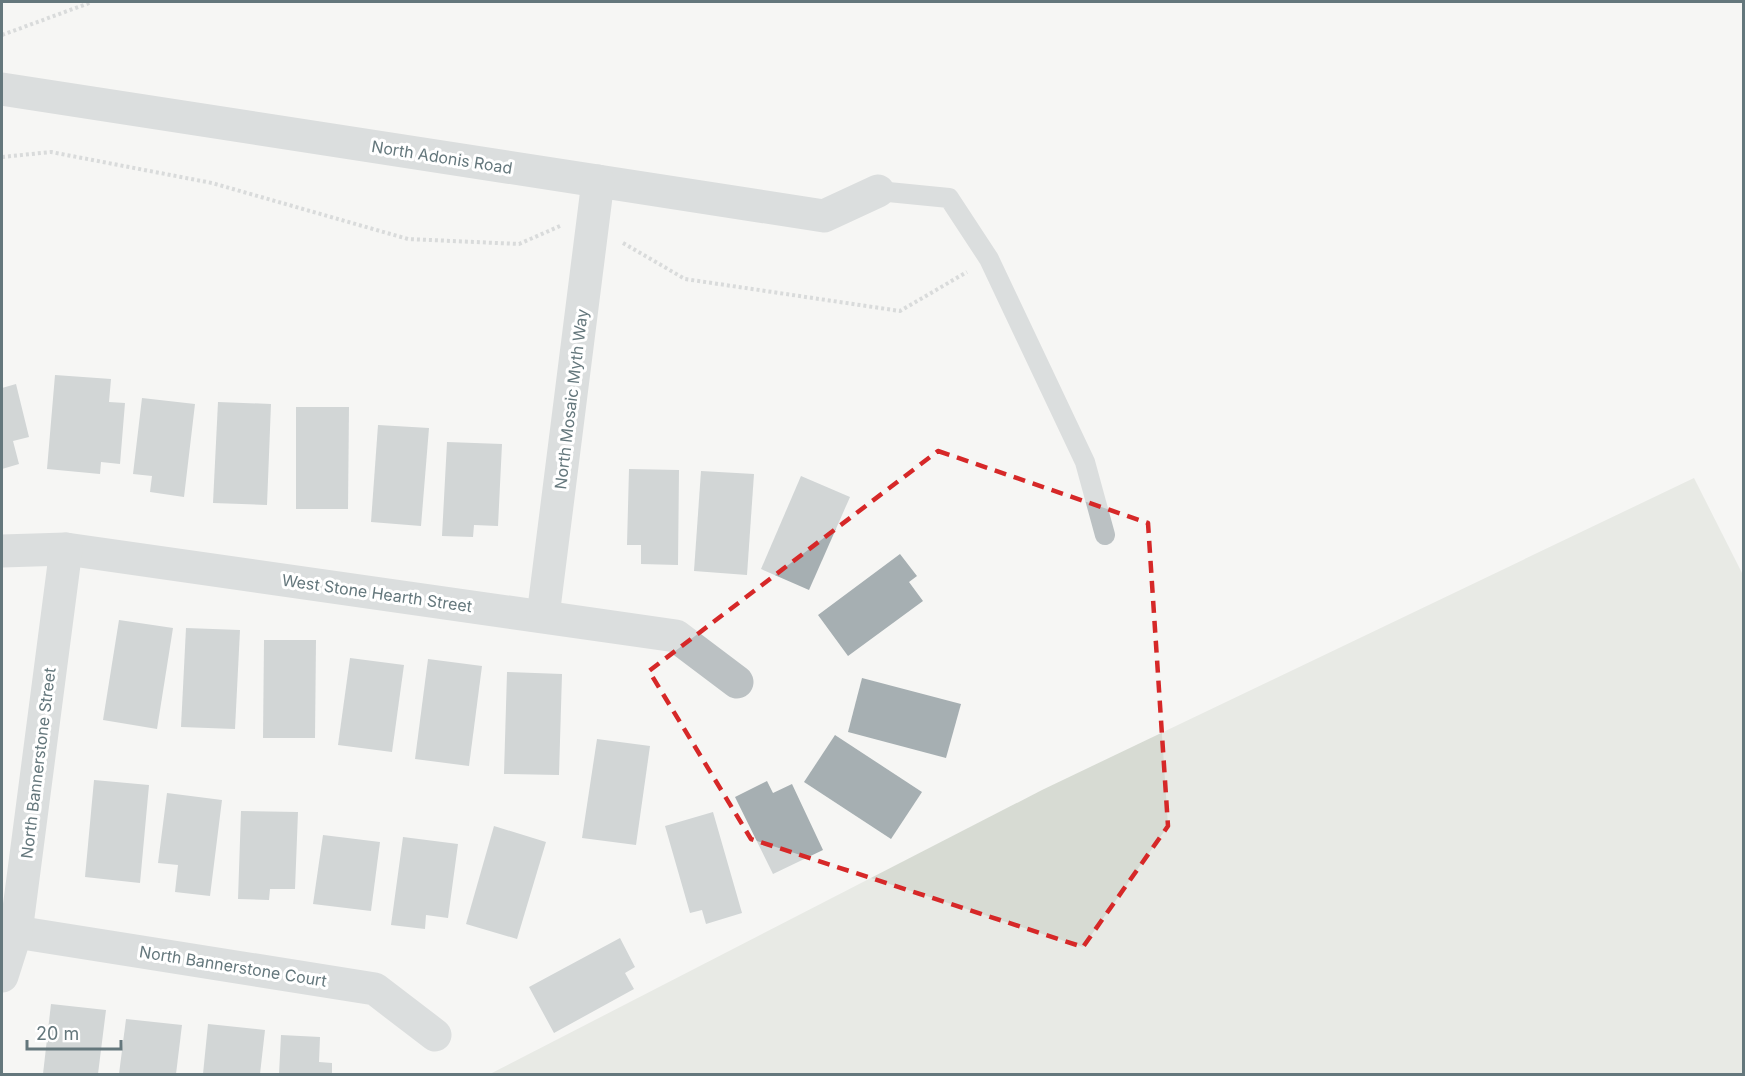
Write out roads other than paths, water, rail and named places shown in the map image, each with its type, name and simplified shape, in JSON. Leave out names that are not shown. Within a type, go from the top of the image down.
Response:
[{"type":"street","name":"North Adonis Road","points":[[2,89],[824,216],[878,191]]},
{"type":"street","name":"North Mosaic Myth Way","points":[[543,616],[598,181]]},
{"type":"street","name":"West Stone Hearth Street","points":[[2,550],[66,549],[676,636],[738,682]]},
{"type":"street","name":"North Bannerstone Street","points":[[2,976],[16,932],[66,549]]},
{"type":"street","name":"North Bannerstone Court","points":[[16,932],[375,988],[435,1035]]},
{"type":"lane","points":[[878,191],[949,198],[989,259],[1085,462],[1105,535]]}]
